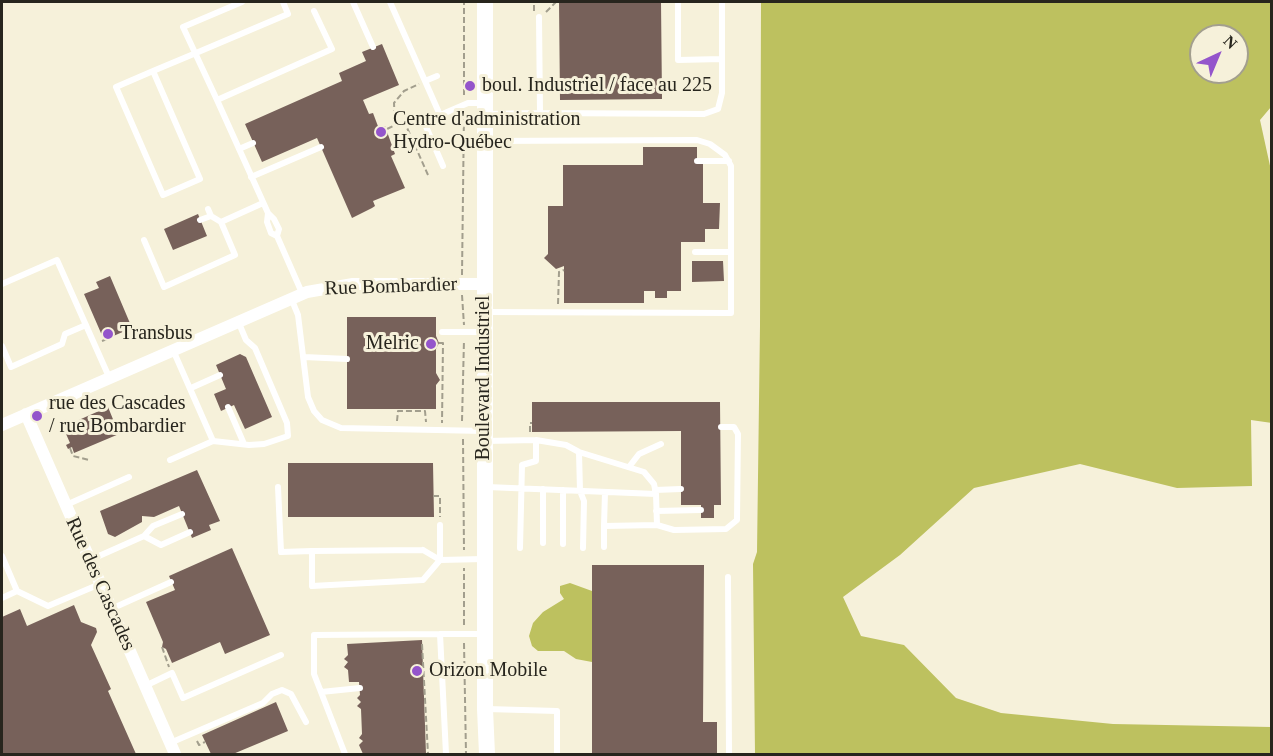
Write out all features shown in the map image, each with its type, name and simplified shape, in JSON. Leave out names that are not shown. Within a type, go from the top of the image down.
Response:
[{"type":"street","name":"Boulevard Industriel","points":[[485,2],[484,487],[487,754]]},
{"type":"street","name":"Rue Bombardier","points":[[2,425],[296,296],[353,284],[484,284]]},
{"type":"street","name":"Rue des Cascades","points":[[26,414],[172,749]]},
{"type":"lane","points":[[242,2],[183,27],[267,213],[274,219],[279,229],[277,236],[296,296],[308,397],[314,411],[330,425],[536,440],[566,445],[579,452],[644,472],[654,484],[657,525]]},
{"type":"lane","points":[[153,71],[200,179],[163,195],[116,87],[153,71],[288,14],[283,2]]},
{"type":"lane","points":[[353,2],[373,47]]},
{"type":"lane","points":[[390,2],[440,115]]},
{"type":"lane","points":[[678,2],[678,60],[722,59]]},
{"type":"lane","points":[[443,166],[424,122],[468,103],[485,109],[540,113],[711,112],[722,102],[722,2]]},
{"type":"lane","points":[[217,100],[332,49],[314,11]]},
{"type":"lane","points":[[539,18],[540,113]]},
{"type":"lane","points":[[425,81],[436,76]]},
{"type":"lane","points":[[485,141],[697,140],[710,144],[729,161],[731,171],[731,313],[485,312]]},
{"type":"lane","points":[[239,149],[253,143]]},
{"type":"lane","points":[[251,177],[321,147]]},
{"type":"lane","points":[[697,160],[729,161]]},
{"type":"lane","points":[[221,222],[263,203]]},
{"type":"lane","points":[[144,240],[164,287],[236,255],[221,222],[211,216],[208,208]]},
{"type":"lane","points":[[200,220],[211,216]]},
{"type":"lane","points":[[695,252],[731,252]]},
{"type":"lane","points":[[2,284],[57,260],[109,377]]},
{"type":"lane","points":[[170,460],[213,441],[244,444],[284,439],[288,430],[255,348],[246,340],[238,321]]},
{"type":"lane","points":[[2,346],[11,367],[62,344],[64,334],[86,325]]},
{"type":"lane","points":[[442,332],[485,333]]},
{"type":"lane","points":[[173,350],[213,441]]},
{"type":"lane","points":[[304,357],[347,359]]},
{"type":"lane","points":[[190,388],[220,375]]},
{"type":"lane","points":[[228,408],[244,444]]},
{"type":"lane","points":[[604,526],[657,525],[674,530],[726,529],[737,520],[738,434],[734,428],[721,427]]},
{"type":"lane","points":[[520,548],[522,465],[536,461],[536,440]]},
{"type":"lane","points":[[629,467],[639,454],[661,444]]},
{"type":"lane","points":[[579,452],[580,491],[584,501],[583,548]]},
{"type":"lane","points":[[66,505],[129,477]]},
{"type":"lane","points":[[278,487],[280,552],[423,550],[440,560],[485,559]]},
{"type":"lane","points":[[484,487],[605,492],[655,492],[681,489]]},
{"type":"lane","points":[[543,489],[543,543]]},
{"type":"lane","points":[[563,490],[563,544]]},
{"type":"lane","points":[[604,547],[605,492]]},
{"type":"lane","points":[[656,511],[701,510]]},
{"type":"lane","points":[[90,560],[144,536],[153,526],[182,514]]},
{"type":"lane","points":[[312,551],[312,586],[423,580],[440,560],[440,522]]},
{"type":"lane","points":[[144,536],[161,545],[190,532]]},
{"type":"lane","points":[[2,556],[17,591],[48,606],[100,584]]},
{"type":"lane","points":[[728,577],[729,754]]},
{"type":"lane","points":[[111,609],[171,582]]},
{"type":"lane","points":[[2,598],[17,591]]},
{"type":"lane","points":[[345,754],[313,669],[314,634],[485,634]]},
{"type":"lane","points":[[440,634],[446,754]]},
{"type":"lane","points":[[144,686],[172,674],[183,698],[281,655]]},
{"type":"lane","points":[[321,692],[360,688]]},
{"type":"lane","points":[[172,749],[263,703],[272,694],[282,690],[291,694],[306,722]]},
{"type":"lane","points":[[485,709],[557,711],[557,754]]},
{"type":"path","points":[[464,2],[464,96]]},
{"type":"path","points":[[534,2],[534,11]]},
{"type":"path","points":[[539,18],[556,2]]},
{"type":"path","points":[[395,125],[394,103],[404,91],[417,84]]},
{"type":"path","name":"Boulevard Industriel","points":[[462,272],[464,113]]},
{"type":"path","points":[[387,129],[404,121],[428,175]]},
{"type":"path","points":[[558,313],[559,272],[564,270]]},
{"type":"path","name":"Boulevard Industriel","points":[[462,295],[464,325]]},
{"type":"path","points":[[101,341],[110,338]]},
{"type":"path","points":[[439,343],[443,343],[442,416]]},
{"type":"path","name":"Boulevard Industriel","points":[[462,424],[464,343]]},
{"type":"path","points":[[398,411],[425,411],[426,416]]},
{"type":"path","points":[[530,432],[530,423],[532,423]]},
{"type":"path","name":"Boulevard Industriel","points":[[464,440],[464,550]]},
{"type":"path","points":[[70,448],[73,456],[89,460]]},
{"type":"path","points":[[433,496],[440,496],[440,522]]},
{"type":"path","points":[[464,569],[464,626]]},
{"type":"path","points":[[422,640],[428,754]]},
{"type":"path","points":[[464,643],[466,754]]},
{"type":"path","points":[[162,647],[168,666]]},
{"type":"green space","points":[[761,2],[1271,2],[1271,107],[1260,120],[1272,175],[1272,423],[1251,420],[1252,486],[1177,488],[1080,464],[974,488],[900,555],[843,597],[861,636],[904,645],[956,698],[1001,713],[1113,724],[1271,727],[1271,754],[755,754],[753,564],[757,552]]},
{"type":"green space","points":[[570,583],[592,591],[592,662],[576,659],[564,651],[538,651],[532,646],[529,636],[533,623],[543,612],[564,599],[560,593],[560,586]]},
{"type":"building","points":[[559,2],[661,2],[662,99],[560,100]]},
{"type":"building","points":[[382,44],[399,85],[363,100],[369,114],[373,113],[379,129],[385,126],[395,154],[391,156],[405,188],[373,201],[375,206],[352,218],[317,138],[262,162],[245,124],[342,81],[339,73],[366,61],[362,52]]},
{"type":"building","points":[[643,147],[697,147],[697,164],[703,164],[703,203],[720,203],[719,229],[705,229],[705,242],[681,242],[681,291],[667,291],[667,298],[655,298],[655,291],[644,291],[644,303],[564,303],[564,266],[556,269],[544,258],[548,254],[548,206],[563,206],[563,165],[643,165]]},
{"type":"building","points":[[198,214],[207,236],[173,250],[164,229]]},
{"type":"building","points":[[692,261],[723,261],[724,281],[692,282]]},
{"type":"building","points":[[110,276],[132,328],[104,340],[84,294],[99,288],[96,282]]},
{"type":"building","points":[[347,317],[436,317],[436,336],[439,343],[436,349],[436,373],[440,380],[436,385],[436,409],[347,409]]},
{"type":"building","points":[[240,354],[246,357],[272,417],[245,429],[234,405],[221,411],[214,394],[226,389],[216,365]]},
{"type":"building","points":[[532,402],[720,402],[721,505],[714,505],[714,518],[701,518],[701,505],[681,505],[681,431],[532,432]]},
{"type":"building","points":[[108,407],[119,434],[74,453],[72,447],[68,449],[66,445],[70,443],[63,427]]},
{"type":"building","points":[[288,463],[433,463],[434,517],[288,517]]},
{"type":"building","points":[[197,470],[220,521],[209,525],[211,530],[192,538],[179,506],[154,517],[142,516],[142,522],[115,537],[108,534],[100,511]]},
{"type":"building","points":[[232,548],[270,635],[225,654],[220,642],[172,663],[166,649],[162,647],[163,642],[146,602],[175,590],[169,576]]},
{"type":"building","points":[[592,565],[704,565],[703,722],[717,722],[717,754],[592,754]]},
{"type":"building","points":[[74,605],[81,622],[96,628],[97,632],[91,645],[111,689],[108,691],[136,754],[2,754],[2,617],[20,609],[27,626]]},
{"type":"building","points":[[422,640],[426,754],[363,754],[359,745],[363,741],[359,738],[362,734],[361,709],[357,706],[361,702],[357,698],[360,695],[359,682],[349,682],[348,670],[344,667],[348,662],[344,659],[348,655],[347,644]]},
{"type":"building","points":[[276,702],[288,731],[233,754],[211,754],[202,735]]},
{"type":"place","name":"boul. Industriel / face au 225","points":[[470,86]]},
{"type":"place","name":"Centre d'administration Hydro-Québec","points":[[381,132]]},
{"type":"place","name":"Transbus","points":[[108,334]]},
{"type":"place","name":"Melric","points":[[431,344]]},
{"type":"place","name":"rue des Cascades / rue Bombardier","points":[[37,416]]},
{"type":"place","name":"Orizon Mobile","points":[[417,671]]}]
